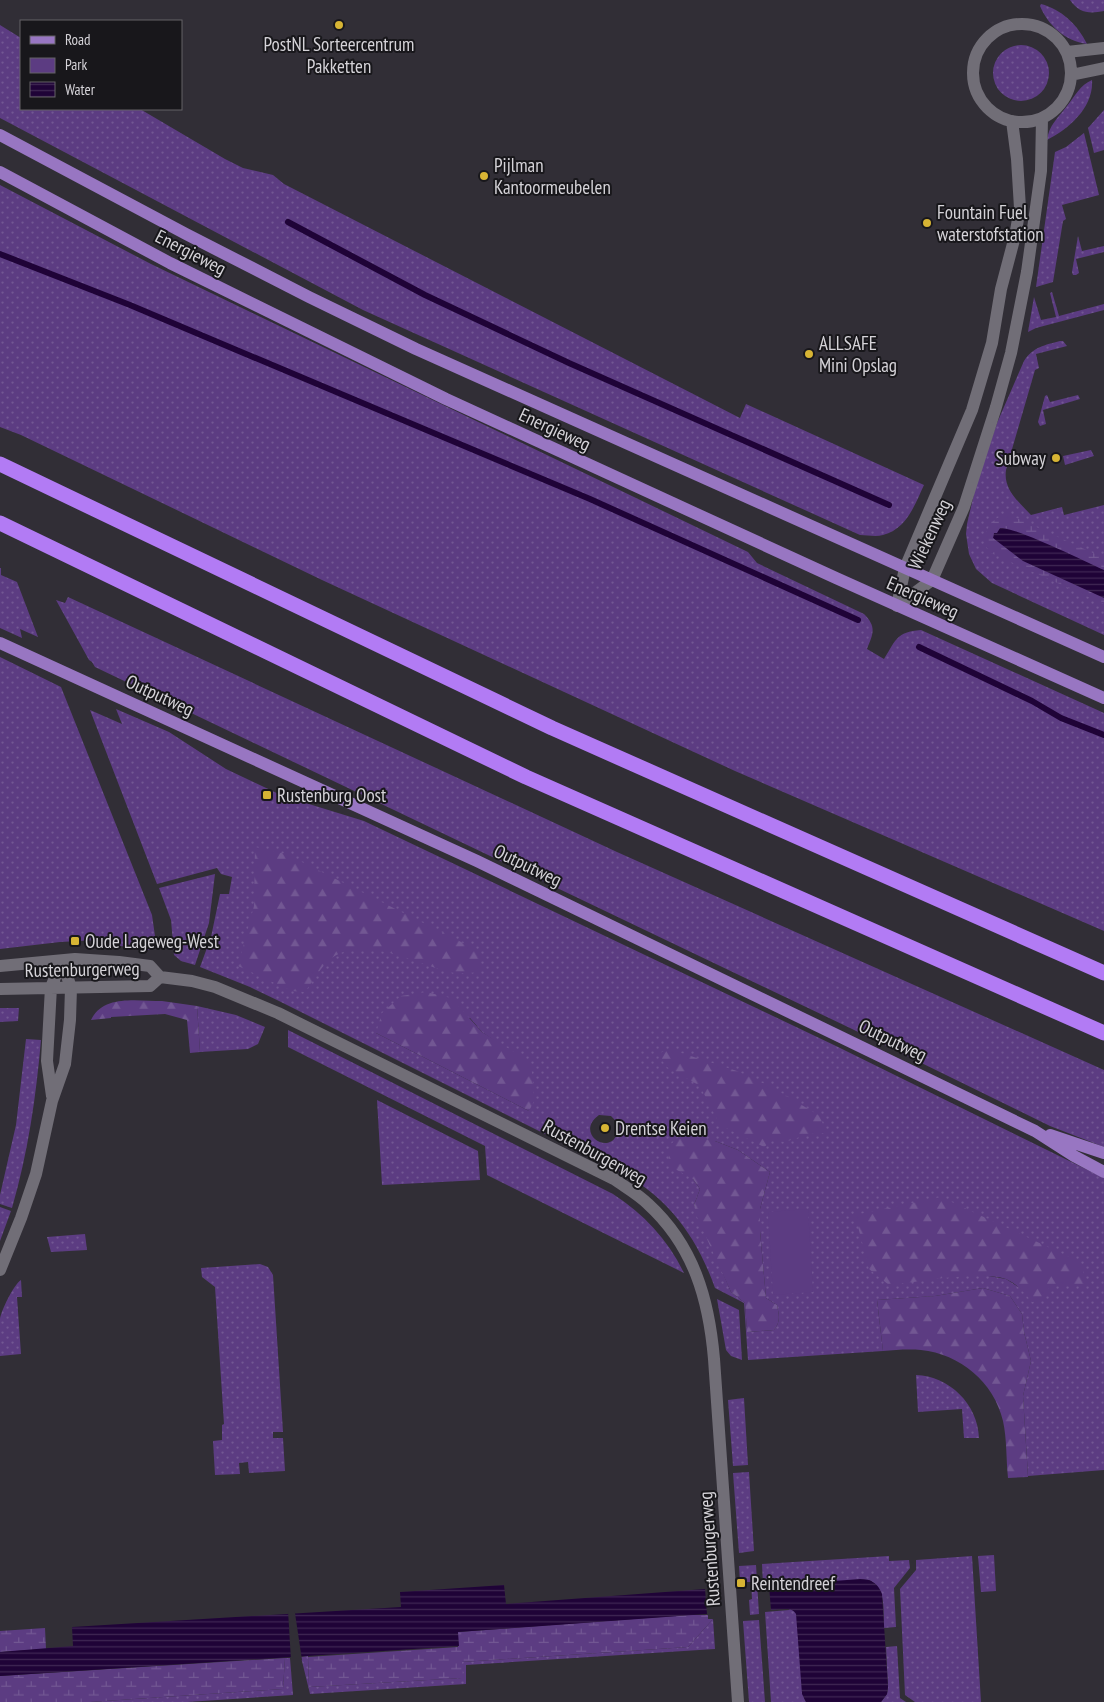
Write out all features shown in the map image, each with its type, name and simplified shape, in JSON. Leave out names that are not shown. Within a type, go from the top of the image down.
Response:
[{"type":"highway","points":[[0,464],[552,728],[1104,973]]},
{"type":"highway","points":[[0,523],[526,777],[1104,1033]]},
{"type":"main road","name":"Energieweg","points":[[0,135],[186,234],[416,349],[1104,657]]},
{"type":"main road","name":"Energieweg","points":[[0,172],[170,262],[446,399],[897,606],[1104,698]]},
{"type":"main road","name":"Outputweg","points":[[0,643],[477,861],[1035,1131],[1074,1156],[1104,1172]]},
{"type":"main road","name":"Outputweg","points":[[1035,1131],[1104,1153]]},
{"type":"street","points":[[1022,24],[1044,28],[1053,34],[1067,52],[1071,75],[1069,86],[1062,101],[1042,118],[1027,122],[1012,121],[991,111],[977,93],[973,70],[976,56],[983,43],[1000,29],[1022,24]]},
{"type":"street","points":[[1067,52],[1104,48]]},
{"type":"street","points":[[1071,75],[1104,68]]},
{"type":"street","name":"Wiekenweg","points":[[897,606],[932,580],[964,507],[1011,353],[1027,272],[1038,196],[1041,170],[1042,118]]},
{"type":"street","name":"Wiekenweg","points":[[897,606],[906,568],[972,410],[992,343],[1020,208],[1018,165],[1012,121]]},
{"type":"street","name":"Rustenburgerweg","points":[[0,966],[75,959],[119,962],[150,966],[160,976],[215,987],[278,1013],[614,1179],[648,1203],[679,1238],[702,1286],[712,1333],[738,1702]]},
{"type":"street","points":[[52,1101],[47,1062],[51,987],[62,961]]},
{"type":"street","points":[[0,1270],[36,1174],[52,1101],[65,1064],[72,988],[62,961]]},
{"type":"street","name":"Rustenburgerweg","points":[[0,989],[150,986],[160,976]]},
{"type":"green space","points":[[1070,0],[1104,0],[1104,11],[1085,12],[1077,8]]},
{"type":"green space","points":[[1041,4],[1062,14],[1074,24],[1087,44],[1065,36],[1058,31],[1043,13]]},
{"type":"green space","points":[[0,25],[20,37],[20,110],[142,110],[225,159],[243,168],[273,175],[284,184],[740,418],[746,404],[924,485],[909,515],[898,527],[880,536],[860,535],[363,310],[0,118]]},
{"type":"green space","points":[[1021,45],[1036,50],[1044,58],[1049,73],[1044,88],[1036,96],[1021,101],[1006,96],[998,88],[993,73],[998,58],[1006,50]]},
{"type":"green space","points":[[1092,80],[1092,90],[1089,99],[1079,116],[1064,130],[1047,140],[1054,122],[1081,88]]},
{"type":"green space","points":[[1104,110],[1104,150],[1094,153],[1088,128]]},
{"type":"green space","points":[[1084,133],[1099,195],[1062,205],[1066,219],[1063,221],[1053,282],[1036,287],[1055,152],[1066,147]]},
{"type":"green space","points":[[0,185],[151,264],[748,552],[757,563],[864,614],[871,623],[873,631],[867,649],[884,659],[894,642],[901,635],[921,630],[1104,713],[1104,931],[735,771],[322,580],[21,435],[0,427]]},
{"type":"green space","points":[[1078,236],[1082,251],[1104,246],[1104,252],[1076,259],[1079,273],[1073,275],[1072,272]]},
{"type":"green space","points":[[1052,292],[1059,316],[1104,304],[1104,310],[1036,328],[1028,332],[1034,297],[1041,320],[1056,317],[1050,293]]},
{"type":"green space","points":[[1063,341],[1067,346],[1036,354],[1039,368],[1035,370],[1006,470],[1007,484],[1009,490],[1031,515],[1062,507],[1064,515],[1104,505],[1104,635],[992,583],[976,569],[969,554],[966,534],[977,481],[997,423],[1024,361],[1031,353],[1044,345]]},
{"type":"green space","points":[[1047,395],[1050,402],[1078,395],[1080,399],[1043,410],[1046,424],[1040,426],[1038,422],[1045,396]]},
{"type":"green space","points":[[1091,450],[1094,456],[1065,465],[1063,456]]},
{"type":"green space","points":[[1001,516],[1012,516],[1104,558],[1104,570],[1003,527],[996,538],[996,540],[1023,561],[1104,598],[1104,604],[991,553],[984,544],[985,535],[988,527]]},
{"type":"green space","points":[[0,568],[1,575],[17,582],[38,637],[20,629],[22,638],[0,628]]},
{"type":"green space","points":[[68,597],[617,852],[1104,1070],[1104,1147],[1050,1126],[850,1028],[95,667],[89,660],[56,600],[65,603]]},
{"type":"green space","points":[[0,657],[61,687],[152,915],[155,936],[150,950],[98,943],[98,940],[0,949]]},
{"type":"green space","points":[[116,709],[169,732],[226,769],[283,796],[364,821],[836,1046],[1104,1178],[1104,1470],[1028,1476],[1023,1396],[1031,1361],[1022,1314],[1010,1296],[983,1288],[935,1296],[877,1300],[883,1351],[748,1360],[744,1303],[715,1288],[699,1251],[689,1234],[678,1219],[651,1192],[617,1170],[279,1001],[200,967],[211,937],[220,894],[229,894],[232,877],[221,874],[217,868],[157,884],[90,710],[122,724]],"holes":[[[470,1018],[482,1032],[498,1043],[529,1111],[376,1033]],[[599,1115],[611,1116],[618,1126],[617,1134],[613,1140],[607,1143],[596,1140],[590,1129],[592,1122]],[[715,1141],[738,1150],[770,1172],[760,1209],[760,1231],[766,1298],[777,1305],[779,1318],[774,1330],[747,1332],[745,1303],[731,1292],[694,1205],[700,1189],[693,1179]],[[983,1275],[1088,1286],[1050,1286],[1023,1290],[1006,1279]]]},
{"type":"green space","points":[[255,847],[286,854],[481,952],[479,972],[449,972],[387,952],[355,949],[341,953],[328,961],[305,992],[292,991],[238,966],[254,906]]},
{"type":"green space","points":[[215,874],[209,923],[195,965],[181,961],[174,955],[171,920],[159,888]]},
{"type":"green space","points":[[426,992],[451,998],[482,1032],[522,1057],[531,1067],[534,1101],[529,1111],[376,1033],[382,1013],[401,996]]},
{"type":"green space","points":[[132,1000],[162,1001],[197,1006],[200,1052],[190,1053],[187,1020],[165,1014],[91,1020],[104,1006],[112,1003]]},
{"type":"green space","points":[[197,1006],[236,1015],[265,1027],[258,1044],[248,1049],[200,1052]]},
{"type":"green space","points":[[0,1008],[19,1008],[18,1021],[0,1022]]},
{"type":"green space","points":[[288,1030],[613,1194],[645,1219],[663,1239],[684,1273],[487,1175],[485,1146],[288,1047]]},
{"type":"green space","points":[[26,1039],[41,1040],[31,1125],[23,1167],[12,1208],[0,1204],[0,1195],[16,1125]]},
{"type":"green space","points":[[669,1049],[737,1071],[775,1089],[820,1116],[826,1133],[809,1134],[785,1142],[773,1140],[764,1147],[720,1125],[700,1086],[667,1067],[661,1059],[660,1053]]},
{"type":"green space","points":[[377,1100],[478,1151],[480,1180],[382,1185]]},
{"type":"green space","points":[[682,1134],[715,1141],[738,1150],[770,1172],[760,1209],[760,1231],[766,1298],[777,1305],[779,1318],[774,1330],[747,1332],[745,1303],[731,1292],[697,1217],[694,1205],[700,1189],[693,1179],[668,1165],[670,1145]]},
{"type":"green space","points":[[941,1197],[1080,1262],[1088,1286],[1050,1286],[1043,1299],[1032,1302],[1014,1283],[995,1277],[965,1276],[889,1285],[869,1269],[855,1215]]},
{"type":"green space","points":[[0,1207],[11,1211],[0,1241]]},
{"type":"green space","points":[[808,1209],[813,1292],[773,1295],[768,1212]]},
{"type":"green space","points":[[85,1234],[87,1250],[51,1252],[47,1237]]},
{"type":"green space","points":[[260,1264],[268,1267],[273,1275],[283,1432],[273,1432],[273,1438],[283,1438],[285,1471],[249,1473],[248,1462],[239,1463],[240,1474],[215,1475],[213,1441],[222,1440],[222,1425],[224,1424],[215,1287],[202,1277],[201,1268]]},
{"type":"green space","points":[[21,1280],[22,1297],[17,1297],[21,1354],[0,1356],[1,1315],[5,1304]]},
{"type":"green space","points":[[983,1288],[1010,1296],[1022,1314],[1031,1361],[1023,1396],[1028,1477],[1008,1478],[1003,1421],[992,1394],[973,1372],[949,1357],[935,1353],[921,1350],[883,1351],[877,1300],[935,1296]]},
{"type":"green space","points":[[717,1299],[739,1310],[742,1360],[731,1356],[726,1350]]},
{"type":"green space","points":[[916,1375],[940,1380],[960,1394],[973,1414],[979,1438],[964,1438],[962,1409],[918,1412]]},
{"type":"green space","points":[[744,1398],[748,1465],[733,1466],[728,1400]]},
{"type":"green space","points":[[749,1472],[754,1551],[739,1553],[733,1473]]},
{"type":"green space","points":[[994,1555],[996,1591],[981,1592],[978,1556]]},
{"type":"green space","points":[[889,1556],[889,1561],[909,1560],[910,1568],[894,1588],[896,1627],[884,1628],[884,1608],[881,1594],[875,1584],[869,1580],[763,1585],[762,1564]]},
{"type":"green space","points":[[972,1556],[981,1702],[915,1702],[905,1695],[900,1589],[916,1570],[916,1560]]},
{"type":"green space","points":[[756,1565],[759,1614],[750,1615],[749,1600],[752,1599],[751,1582],[740,1582],[739,1566]]},
{"type":"green space","points":[[790,1609],[797,1614],[804,1698],[806,1702],[771,1702],[765,1612]]},
{"type":"green space","points":[[708,1615],[708,1619],[713,1619],[688,1647],[462,1662],[463,1678],[309,1687],[308,1657],[458,1647],[458,1632]]},
{"type":"green space","points":[[713,1619],[715,1649],[466,1665],[466,1684],[310,1694],[301,1657],[308,1656],[309,1687],[462,1678],[462,1662],[688,1647]]},
{"type":"green space","points":[[759,1620],[765,1702],[749,1702],[743,1621]]},
{"type":"green space","points":[[45,1628],[46,1649],[0,1652],[0,1631]]},
{"type":"green space","points":[[897,1646],[900,1698],[906,1702],[881,1702],[887,1694],[888,1687],[886,1647]]},
{"type":"green space","points":[[285,1658],[290,1658],[293,1695],[187,1702],[90,1702],[283,1689]]},
{"type":"green space","points":[[285,1658],[283,1689],[90,1702],[0,1702],[0,1676]]},
{"type":"water","points":[[1000,528],[1034,538],[1104,570],[1104,598],[1023,561],[993,538],[994,533],[997,533]]},
{"type":"water","points":[[860,1579],[874,1582],[882,1594],[887,1694],[881,1702],[806,1702],[802,1694],[796,1614],[789,1609],[771,1610],[769,1586]]},
{"type":"water","points":[[504,1585],[506,1604],[705,1589],[707,1614],[458,1632],[459,1646],[0,1676],[0,1652],[73,1646],[72,1627],[401,1607],[400,1592]]},
{"type":"pier","points":[[288,1611],[294,1611],[295,1613],[302,1660],[291,1660]]},
{"type":"waterway","points":[[288,222],[425,295],[569,363],[889,505]]},
{"type":"waterway","points":[[0,254],[130,305],[590,499],[858,620]]},
{"type":"waterway","points":[[919,647],[1032,701],[1061,718],[1104,735]]},
{"type":"place","name":"PostNL Sorteercentrum Pakketten","points":[[339,25]]},
{"type":"place","name":"Pijlman Kantoormeubelen","points":[[484,176]]},
{"type":"place","name":"Fountain Fuel waterstofstation","points":[[927,223]]},
{"type":"place","name":"ALLSAFE Mini Opslag","points":[[809,354]]},
{"type":"place","name":"Subway","points":[[1056,458]]},
{"type":"place","name":"Rustenburg Oost","points":[[267,795]]},
{"type":"place","name":"Oude Lageweg-West","points":[[75,941]]},
{"type":"place","name":"Drentse Keien","points":[[605,1128]]},
{"type":"place","name":"Reintendreef","points":[[741,1583]]}]
